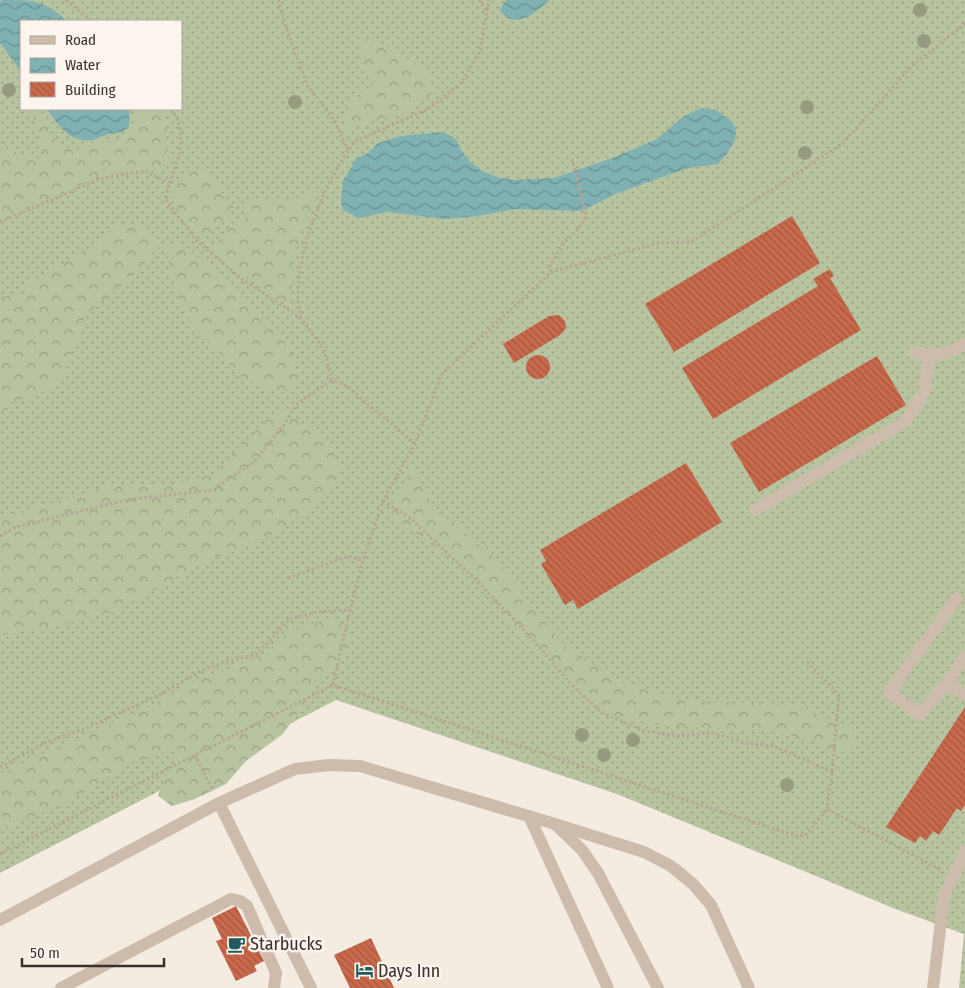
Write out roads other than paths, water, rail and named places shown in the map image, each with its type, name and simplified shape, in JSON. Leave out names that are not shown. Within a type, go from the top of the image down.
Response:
[{"type":"street","points":[[914,352],[929,356],[954,352],[965,344]]},
{"type":"street","points":[[755,510],[906,421],[924,391],[929,356]]},
{"type":"street","points":[[957,598],[889,692],[920,716],[965,657]]},
{"type":"street","points":[[946,682],[965,695]]},
{"type":"street","points":[[0,920],[219,803],[295,769],[329,765],[360,766],[644,852],[671,866],[693,884],[711,905],[749,988]]},
{"type":"street","points":[[219,803],[311,988]]},
{"type":"street","points":[[530,816],[608,988]]},
{"type":"street","points":[[555,824],[582,850],[598,873],[658,988]]},
{"type":"street","points":[[933,988],[944,896],[965,851]]},
{"type":"street","points":[[61,988],[231,900],[240,900],[247,906],[276,973],[274,988]]},
{"type":"water","points":[[2,0],[22,0],[38,3],[52,9],[65,20],[20,20],[20,70],[0,43],[0,3]]},
{"type":"water","points":[[506,0],[550,0],[532,14],[518,20],[506,16],[500,10]]},
{"type":"water","points":[[702,108],[716,110],[730,120],[736,128],[735,140],[727,154],[718,164],[688,168],[615,194],[582,211],[515,209],[478,216],[445,219],[387,212],[358,218],[343,210],[341,202],[343,181],[356,159],[368,153],[378,143],[401,136],[443,132],[457,141],[470,162],[482,171],[500,178],[515,180],[554,178],[610,159],[657,139],[684,116]]},
{"type":"water","points":[[48,110],[130,110],[129,123],[126,129],[92,140],[78,139],[71,136],[55,121]]},
{"type":"place","name":"Starbucks","points":[[236,944]]},
{"type":"place","name":"Days Inn","points":[[364,971]]}]
